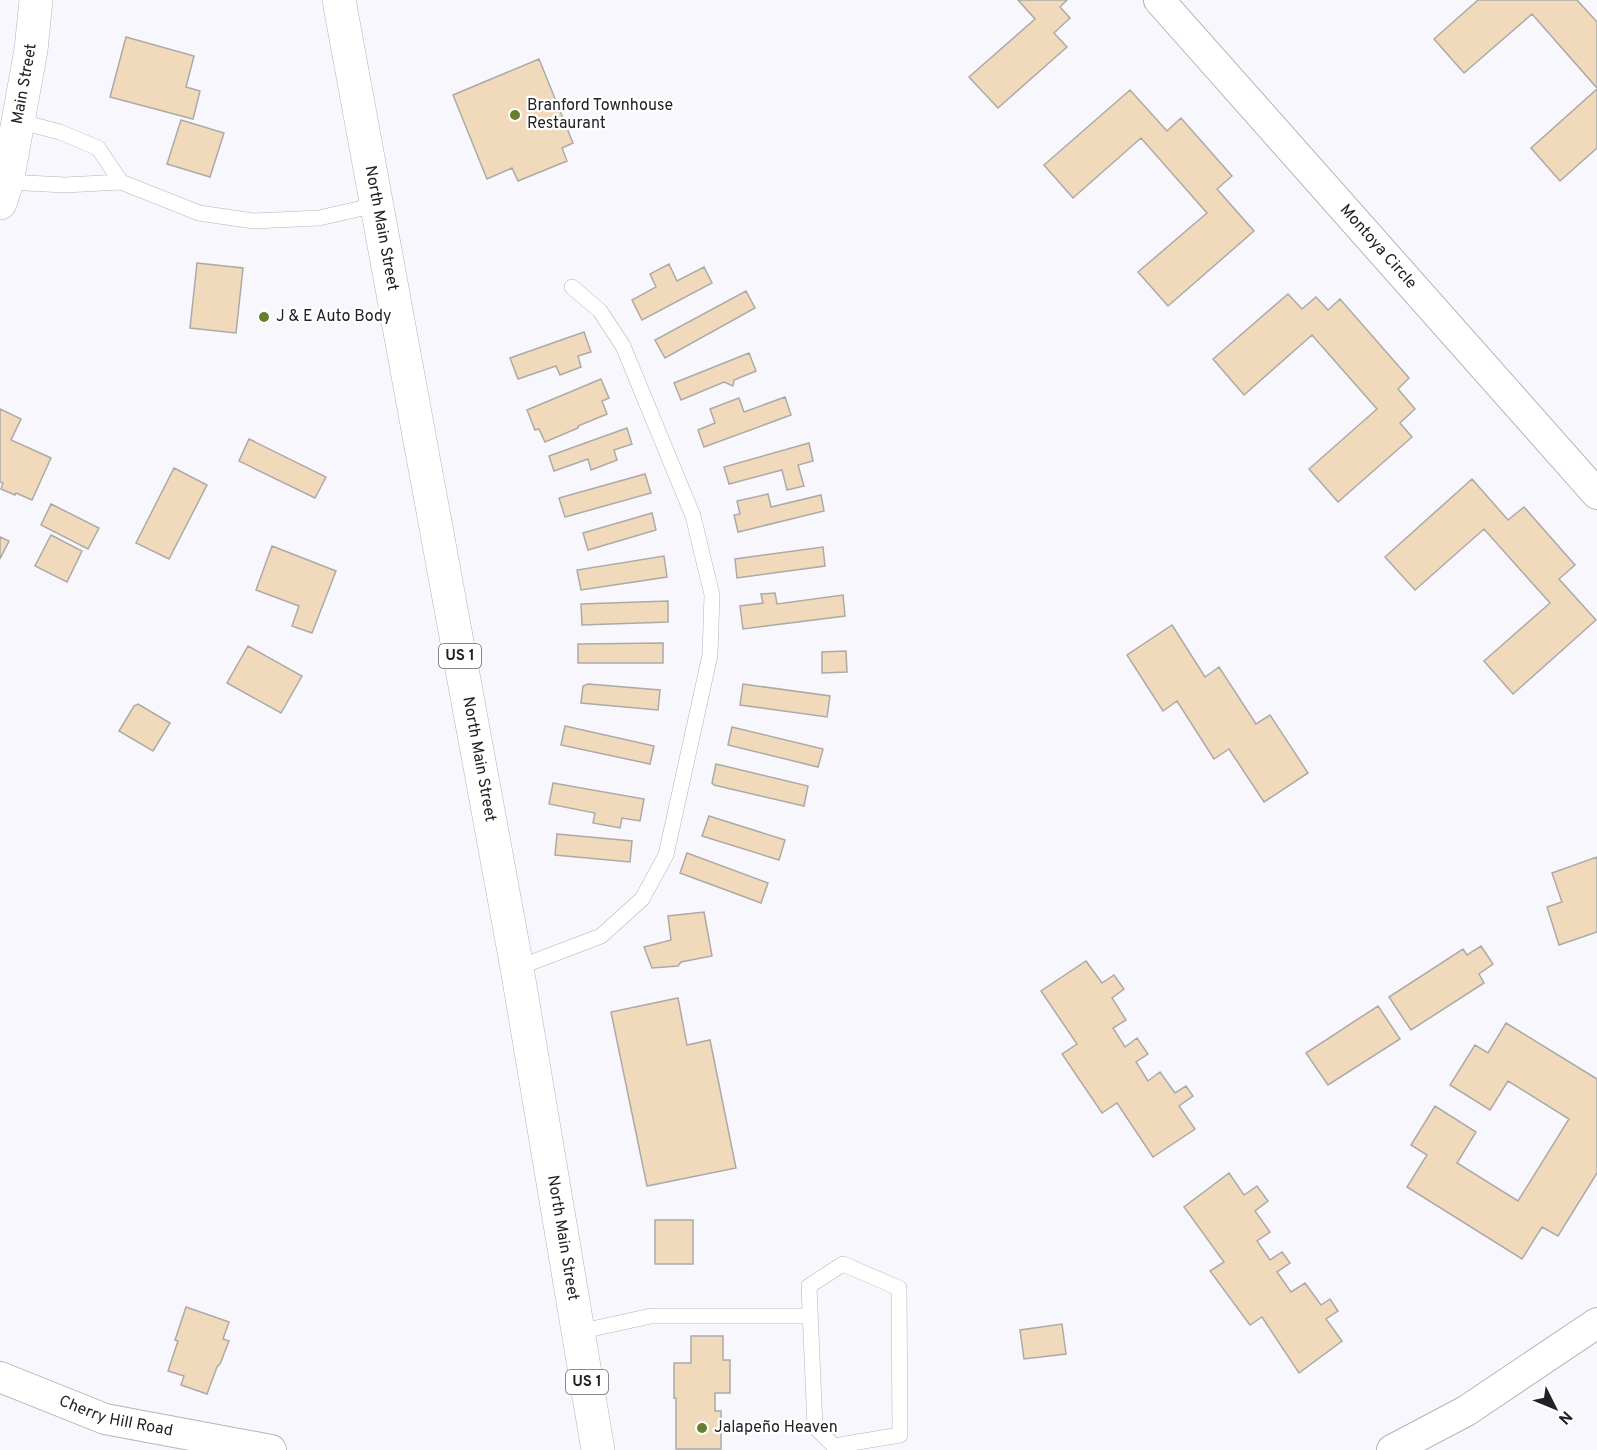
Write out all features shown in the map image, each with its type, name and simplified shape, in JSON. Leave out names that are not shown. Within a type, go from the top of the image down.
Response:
[{"type":"main road","name":"Main Street","points":[[2,189],[31,50],[36,0]]},
{"type":"main road","name":"North Main Street","points":[[339,0],[517,968],[598,1450]]},
{"type":"street","name":"Montoya Circle","points":[[1159,0],[1597,494]]},
{"type":"street","points":[[1392,1450],[1466,1412],[1597,1323]]},
{"type":"street","name":"Cherry Hill Road","points":[[0,1377],[105,1419],[271,1450]]},
{"type":"lane","points":[[18,121],[60,132],[98,148],[122,182]]},
{"type":"lane","points":[[2,189],[122,182],[200,213],[254,221],[320,218],[376,206]]},
{"type":"lane","points":[[517,968],[601,936],[642,899],[666,855],[710,655],[712,595],[693,516],[623,346],[600,311],[572,287]]},
{"type":"lane","points":[[843,1264],[899,1288],[900,1435],[834,1448],[815,1427],[809,1286],[843,1264]]},
{"type":"lane","points":[[578,1332],[651,1316],[810,1316]]},
{"type":"building","points":[[1018,0],[1067,0],[1060,7],[1070,18],[1054,33],[1067,47],[998,108],[969,77],[1035,19]]},
{"type":"building","points":[[1478,0],[1577,0],[1597,22],[1597,88],[1532,14],[1464,73],[1434,39]]},
{"type":"building","points":[[126,37],[194,56],[186,87],[200,91],[193,119],[110,97]]},
{"type":"building","points":[[539,59],[573,143],[562,148],[567,161],[518,181],[512,168],[487,179],[453,95]]},
{"type":"building","points":[[1597,89],[1597,148],[1560,181],[1531,148]]},
{"type":"building","points":[[1130,90],[1167,131],[1181,118],[1232,176],[1217,189],[1254,231],[1168,306],[1138,272],[1207,213],[1141,138],[1073,198],[1044,165]]},
{"type":"building","points":[[181,120],[224,133],[210,177],[167,164]]},
{"type":"building","points":[[197,263],[243,268],[236,333],[190,328]]},
{"type":"building","points":[[669,264],[677,281],[704,267],[712,283],[642,320],[632,300],[656,287],[650,274]]},
{"type":"building","points":[[746,291],[755,308],[665,358],[655,340]]},
{"type":"building","points":[[1288,294],[1302,309],[1316,297],[1328,310],[1340,299],[1409,378],[1398,389],[1415,409],[1400,423],[1412,437],[1338,502],[1309,469],[1377,409],[1312,335],[1244,395],[1213,359]]},
{"type":"building","points":[[584,332],[591,352],[578,356],[581,367],[560,375],[556,366],[518,379],[510,358]]},
{"type":"building","points":[[749,353],[756,371],[734,380],[733,386],[724,382],[681,400],[674,383]]},
{"type":"building","points":[[601,379],[609,398],[602,401],[607,414],[545,442],[539,429],[535,430],[527,410]]},
{"type":"building","points":[[785,397],[791,415],[704,447],[698,430],[715,423],[710,409],[739,398],[744,412]]},
{"type":"building","points":[[0,409],[21,419],[11,440],[51,458],[32,500],[1,489],[3,483],[0,482]]},
{"type":"building","points":[[627,428],[632,444],[614,450],[617,460],[591,470],[588,459],[554,471],[549,456]]},
{"type":"building","points":[[249,439],[326,477],[315,498],[239,461]]},
{"type":"building","points":[[809,443],[813,461],[798,465],[804,486],[787,490],[782,470],[729,484],[724,467]]},
{"type":"building","points":[[174,468],[207,485],[169,559],[136,543]]},
{"type":"building","points":[[645,474],[651,493],[565,517],[559,498]]},
{"type":"building","points":[[1472,479],[1508,520],[1524,507],[1575,565],[1559,579],[1596,620],[1513,694],[1484,661],[1550,603],[1484,529],[1415,590],[1385,557]]},
{"type":"building","points":[[768,494],[771,507],[821,495],[824,511],[738,532],[734,515],[740,514],[737,501]]},
{"type":"building","points":[[51,504],[99,528],[88,549],[41,525]]},
{"type":"building","points":[[652,513],[656,530],[588,550],[583,533]]},
{"type":"building","points":[[51,535],[82,551],[67,582],[35,566]]},
{"type":"building","points":[[0,537],[9,541],[0,559]]},
{"type":"building","points":[[272,546],[336,571],[312,633],[292,626],[299,606],[256,590]]},
{"type":"building","points":[[823,547],[825,566],[737,578],[735,559]]},
{"type":"building","points":[[664,556],[667,577],[581,590],[577,570]]},
{"type":"building","points":[[775,593],[777,604],[843,595],[845,616],[743,629],[740,606],[763,603],[761,594]]},
{"type":"building","points":[[668,601],[668,622],[582,625],[581,604]]},
{"type":"building","points":[[1172,625],[1205,677],[1219,667],[1256,724],[1270,715],[1308,773],[1264,802],[1229,749],[1214,759],[1177,701],[1163,711],[1127,655]]},
{"type":"building","points":[[663,643],[663,663],[578,663],[578,644]]},
{"type":"building","points":[[248,646],[302,676],[281,713],[227,683]]},
{"type":"building","points":[[846,651],[847,672],[822,673],[822,652]]},
{"type":"building","points":[[588,684],[660,690],[658,710],[581,703],[583,686]]},
{"type":"building","points":[[743,684],[830,696],[827,717],[740,705]]},
{"type":"building","points":[[138,704],[170,723],[153,751],[119,731],[134,706]]},
{"type":"building","points":[[565,726],[654,746],[650,764],[561,745]]},
{"type":"building","points":[[732,727],[823,749],[818,767],[728,745]]},
{"type":"building","points":[[716,764],[808,786],[804,806],[714,785],[712,783]]},
{"type":"building","points":[[553,783],[644,799],[640,821],[622,818],[620,828],[593,823],[595,813],[549,804]]},
{"type":"building","points":[[709,816],[785,840],[779,860],[702,836]]},
{"type":"building","points":[[557,834],[632,841],[630,862],[555,855]]},
{"type":"building","points":[[687,853],[768,883],[761,903],[680,873]]},
{"type":"building","points":[[1597,857],[1597,932],[1559,945],[1547,907],[1562,902],[1552,873]]},
{"type":"building","points":[[704,912],[712,956],[681,962],[678,966],[652,968],[644,947],[671,940],[668,916]]},
{"type":"building","points":[[1481,946],[1493,964],[1479,974],[1484,983],[1411,1030],[1389,997],[1463,949],[1467,955]]},
{"type":"building","points":[[1086,961],[1102,983],[1114,975],[1124,989],[1112,998],[1126,1020],[1113,1028],[1125,1047],[1137,1038],[1148,1054],[1136,1062],[1148,1081],[1160,1072],[1175,1093],[1186,1086],[1193,1096],[1179,1106],[1195,1129],[1153,1157],[1117,1103],[1102,1113],[1062,1054],[1077,1044],[1041,991]]},
{"type":"building","points":[[678,998],[687,1045],[710,1040],[736,1168],[647,1186],[611,1012]]},
{"type":"building","points":[[1378,1006],[1400,1039],[1328,1085],[1306,1053]]},
{"type":"building","points":[[1506,1023],[1597,1079],[1597,1173],[1558,1236],[1542,1227],[1522,1259],[1407,1187],[1427,1155],[1411,1145],[1435,1106],[1476,1132],[1457,1163],[1518,1201],[1569,1119],[1508,1081],[1490,1110],[1450,1085],[1475,1045],[1488,1053]]},
{"type":"building","points":[[1229,1173],[1244,1195],[1257,1186],[1268,1201],[1255,1211],[1270,1232],[1257,1241],[1270,1260],[1282,1252],[1290,1263],[1277,1272],[1291,1292],[1305,1283],[1321,1305],[1330,1299],[1338,1311],[1326,1319],[1342,1341],[1299,1373],[1262,1317],[1250,1325],[1210,1271],[1224,1262],[1184,1207]]},
{"type":"building","points":[[655,1220],[693,1220],[693,1264],[655,1264]]},
{"type":"building","points":[[186,1307],[229,1322],[223,1339],[229,1341],[207,1394],[181,1385],[184,1376],[168,1371]]},
{"type":"building","points":[[1062,1324],[1066,1354],[1024,1359],[1020,1330]]},
{"type":"building","points":[[691,1336],[723,1336],[723,1360],[730,1360],[730,1393],[715,1393],[715,1411],[721,1411],[721,1449],[676,1449],[674,1363],[691,1363]]},
{"type":"place","name":"Branford Townhouse Restaurant","points":[[515,115]]},
{"type":"place","name":"J & E Auto Body","points":[[264,317]]},
{"type":"place","name":"Jalapeño Heaven","points":[[702,1428]]}]
